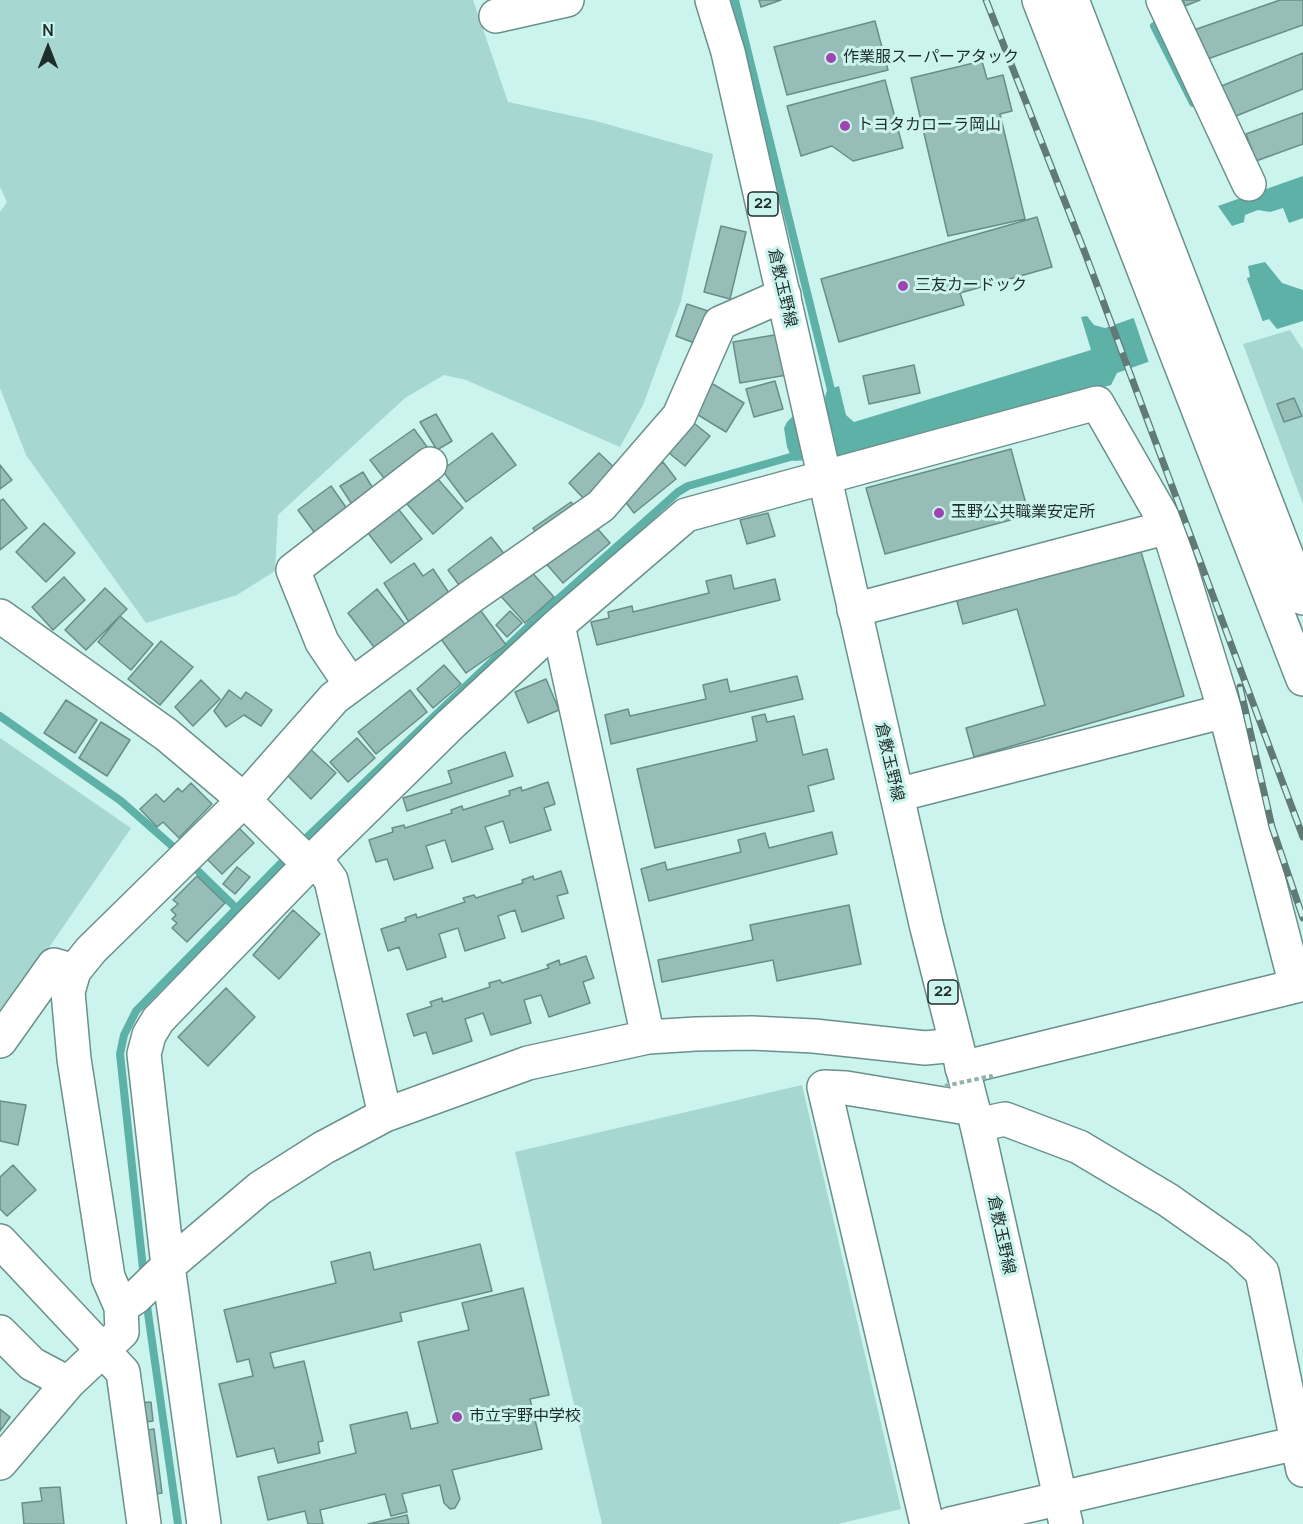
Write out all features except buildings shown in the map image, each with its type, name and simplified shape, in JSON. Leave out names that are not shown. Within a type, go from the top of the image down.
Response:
[{"type":"street","points":[[496,16],[567,0]]},
{"type":"street","name":"倉敷玉野線","points":[[712,0],[728,52],[784,295],[897,795],[954,1066],[975,1117],[1063,1511]]},
{"type":"street","points":[[1039,0],[1173,302]]},
{"type":"street","points":[[1072,0],[1303,679]]},
{"type":"street","points":[[1163,0],[1249,184]]},
{"type":"street","points":[[144,1288],[108,1277],[74,1059],[68,992],[74,970],[91,950],[244,800],[334,698],[602,506],[679,416],[720,323],[784,295]]},
{"type":"street","points":[[1190,348],[1303,598]]},
{"type":"street","points":[[0,1463],[68,1383],[122,1332],[144,1288],[260,1188],[323,1148],[385,1115],[528,1063],[648,1037],[753,1033],[925,1048],[954,1066],[1296,986],[1225,711],[1168,527],[1097,403],[822,468],[686,515],[558,625],[303,855],[158,1020],[148,1035],[144,1054],[144,1288],[204,1524]]},
{"type":"street","points":[[351,685],[322,642],[293,570],[430,464]]},
{"type":"street","points":[[854,610],[1168,527]]},
{"type":"street","points":[[0,616],[167,735],[244,800],[331,880],[385,1115]]},
{"type":"street","points":[[558,625],[648,1037]]},
{"type":"street","points":[[897,795],[1225,711]]},
{"type":"street","points":[[0,1041],[54,965],[74,970]]},
{"type":"street","points":[[927,1524],[824,1087],[846,1088],[975,1117],[1005,1119],[1079,1147],[1168,1200],[1239,1250],[1262,1272],[1300,1456],[1063,1511],[950,1524]]},
{"type":"street","points":[[0,1241],[123,1372],[144,1524]]},
{"type":"street","points":[[0,1332],[32,1364],[68,1383]]},
{"type":"path","points":[[954,1066],[991,1076],[992,1081]]},
{"type":"shaded area","points":[[0,0],[473,0],[508,102],[596,121],[713,154],[681,301],[643,405],[620,447],[466,380],[444,375],[405,398],[278,515],[275,571],[237,595],[146,623],[26,455],[0,388],[0,212],[7,202],[0,187]]},
{"type":"shaded area","points":[[1303,176],[1303,218],[1289,223],[1283,208],[1270,212],[1258,210],[1245,215],[1244,222],[1232,226],[1218,206]]},
{"type":"shaded area","points":[[1265,262],[1282,283],[1303,290],[1303,321],[1277,329],[1269,319],[1117,373],[1111,385],[864,457],[793,461],[787,447],[784,428],[787,422],[792,417],[826,409],[827,390],[839,386],[846,415],[854,422],[1091,350],[1081,317],[1087,316],[1094,325],[1105,328],[1250,277],[1248,266]]},
{"type":"shaded area","points":[[1290,330],[1303,350],[1303,504],[1243,344]]},
{"type":"shaded area","points":[[0,738],[131,828],[0,1019]]},
{"type":"shaded area","points":[[802,1085],[901,1509],[838,1524],[602,1524],[515,1152]]},
{"type":"pier","points":[[1246,276],[1263,322],[1149,363],[1133,316]]},
{"type":"waterway","points":[[735,0],[833,398]]},
{"type":"waterway","points":[[1154,26],[1193,103]]},
{"type":"waterway","points":[[299,845],[547,609],[678,492],[688,486],[801,454]]},
{"type":"waterway","points":[[0,716],[121,801],[179,852]]},
{"type":"waterway","points":[[144,1278],[120,1054],[124,1035],[136,1011],[290,854]]},
{"type":"waterway","points":[[194,867],[237,909]]},
{"type":"waterway","points":[[146,1299],[178,1524]]},
{"type":"railway","points":[[986,0],[1085,253],[1303,837]]},
{"type":"railway","points":[[1240,687],[1272,827],[1303,918]]},
{"type":"place","name":"作業服スーパーアタック","points":[[831,58]]},
{"type":"place","name":"トヨタカローラ岡山","points":[[845,126]]},
{"type":"place","name":"三友カードック","points":[[903,286]]},
{"type":"place","name":"玉野公共職業安定所","points":[[939,513]]},
{"type":"place","name":"市立宇野中学校","points":[[457,1417]]}]
